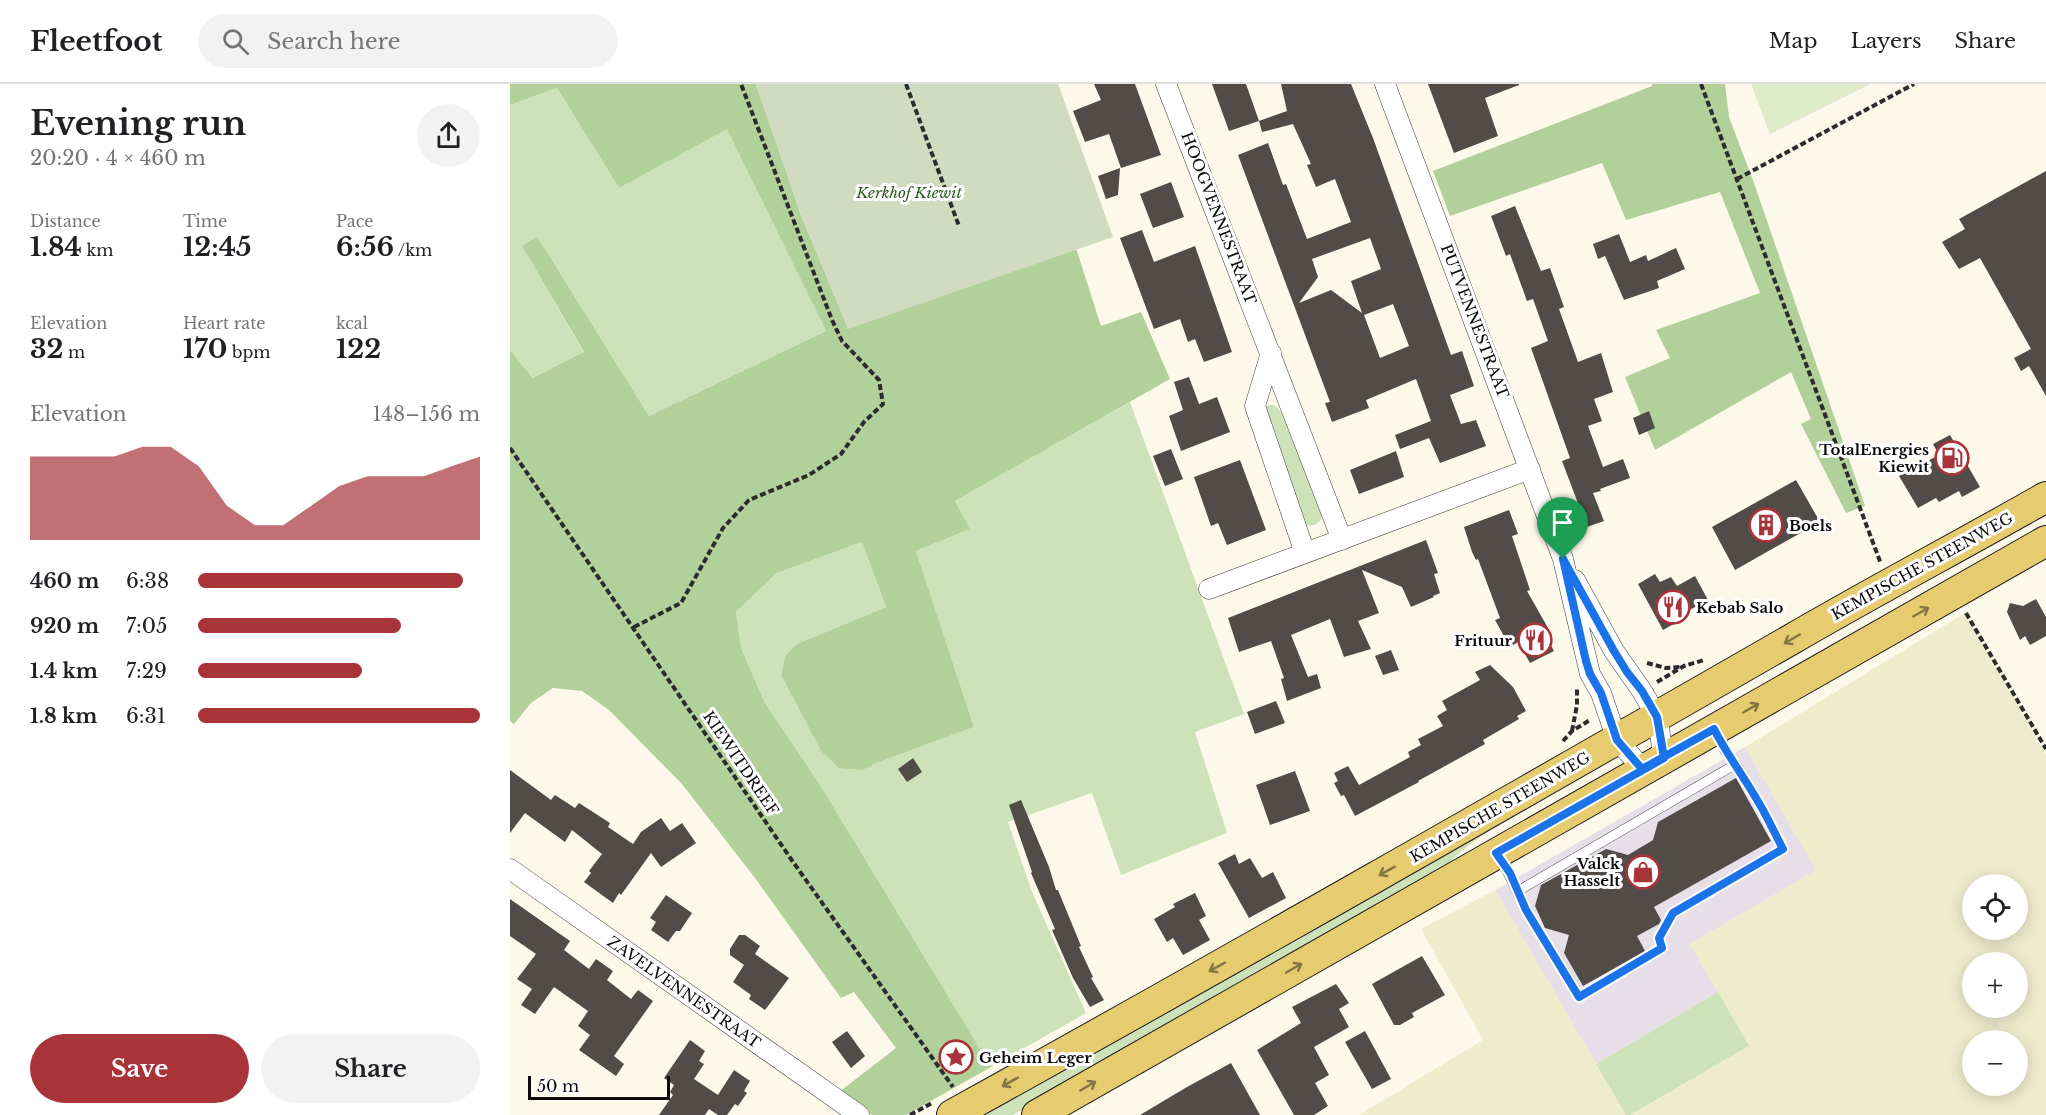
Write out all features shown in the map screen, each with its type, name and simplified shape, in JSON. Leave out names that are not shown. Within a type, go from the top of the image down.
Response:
[{"type":"main road","name":"KEMPISCHE STEENWEG","points":[[953,1102],[1148,1006],[2046,497]]},
{"type":"main road","points":[[1037,1115],[2046,541]]},
{"type":"street","name":"HOOGVENNESTRAAT","points":[[1166,84],[1342,540]]},
{"type":"street","name":"PUTVENNESTRAAT","points":[[1385,84],[1563,559],[1590,674],[1601,693],[1617,740],[1653,763],[1657,717],[1614,651],[1563,559]]},
{"type":"street","points":[[1271,353],[1255,406],[1305,553]]},
{"type":"street","points":[[1209,590],[1530,469]]},
{"type":"street","name":"ZAVELVENNESTRAAT","points":[[510,869],[859,1115]]},
{"type":"lane","points":[[1496,853],[1510,873],[1526,910],[1579,997],[1624,972],[1662,948],[1659,938],[1673,913],[1783,849],[1758,801],[1736,764],[1725,751],[1714,729]]},
{"type":"lane","points":[[1518,891],[1736,764]]},
{"type":"path","points":[[634,627],[681,603],[723,528],[749,500],[809,475],[842,454],[864,422],[883,404],[879,380],[842,342],[832,320],[741,84]]},
{"type":"path","points":[[906,84],[959,226]]},
{"type":"path","points":[[1701,84],[1882,565]]},
{"type":"path","points":[[1737,179],[1914,84]]},
{"type":"path","name":"KIEWITDREEF","points":[[510,448],[634,627],[953,1102]]},
{"type":"path","points":[[1953,593],[2046,749]]},
{"type":"shaded area","points":[[1965,613],[2046,755],[2046,1115],[1630,1115],[1749,1046],[1690,944],[1816,870],[1745,747]]},
{"type":"shaded area","points":[[1745,747],[1817,870],[1690,944],[1718,992],[1596,1064],[1495,890]]},
{"type":"shaded area","points":[[1495,890],[1626,1115],[1359,1115],[1483,1040],[1421,929]]},
{"type":"green space","points":[[510,84],[756,84],[801,215],[848,328],[1076,248],[1101,326],[1141,312],[1170,379],[955,501],[970,529],[916,551],[974,727],[863,770],[839,768],[821,751],[781,675],[785,656],[797,644],[886,607],[862,542],[777,573],[736,612],[741,648],[764,701],[819,783],[991,1067],[906,1115],[872,1115],[839,1092],[896,1048],[854,992],[841,998],[755,878],[682,784],[609,710],[582,691],[553,688],[531,703],[514,724],[510,721],[510,350],[532,378],[584,352],[522,246],[537,236],[649,416],[826,331],[727,129],[619,188],[557,88],[510,105]]},
{"type":"green space","name":"Kerkhof Kiewit","points":[[756,84],[1058,84],[1113,237],[848,329],[801,215]]},
{"type":"green space","points":[[1652,84],[1725,84],[1729,117],[1754,183],[1865,506],[1846,513],[1801,424],[1811,419],[1791,372],[1655,450],[1625,377],[1670,358],[1656,330],[1760,293],[1720,192],[1626,220],[1602,163],[1450,216],[1433,171],[1652,86]]},
{"type":"green space","points":[[1751,84],[1871,84],[1770,134]]},
{"type":"green space","points":[[557,88],[619,188],[727,128],[826,331],[649,416],[537,236],[522,246],[584,353],[531,378],[510,350],[510,105]]},
{"type":"green space","points":[[1130,402],[1244,714],[1195,732],[1227,833],[1121,875],[1092,793],[1008,822],[1032,892],[1086,1013],[991,1067],[819,783],[764,701],[741,648],[736,612],[777,573],[862,542],[886,607],[797,644],[785,656],[781,675],[821,751],[863,770],[974,727],[916,551],[970,529],[955,501]]},
{"type":"green space","points":[[1274,405],[1287,422],[1300,454],[1321,513],[1321,520],[1315,525],[1306,526],[1302,522],[1263,408]]},
{"type":"green space","points":[[1500,817],[1503,822],[1468,846],[1437,875],[1013,1115],[974,1115]]},
{"type":"green space","points":[[1718,992],[1749,1046],[1630,1115],[1626,1115],[1596,1064]]},
{"type":"building","points":[[1094,84],[1135,84],[1161,155],[1121,168],[1109,134],[1085,142],[1073,111],[1101,100]]},
{"type":"building","points":[[1212,84],[1246,84],[1259,121],[1229,131]]},
{"type":"building","points":[[1281,84],[1351,84],[1373,138],[1451,355],[1462,351],[1474,386],[1450,395],[1461,424],[1476,420],[1486,446],[1440,463],[1429,438],[1400,449],[1395,435],[1431,421],[1416,379],[1366,400],[1369,408],[1332,422],[1325,403],[1330,402],[1238,155],[1268,143],[1283,185],[1286,184],[1307,239],[1351,222],[1335,179],[1316,187],[1307,165],[1311,164],[1293,124],[1262,132],[1259,121],[1287,111]],"holes":[[[1370,238],[1381,269],[1351,281],[1362,313],[1331,290],[1299,303],[1318,277],[1312,259]],[[1393,304],[1409,346],[1380,358],[1364,315]]]},
{"type":"building","points":[[1428,84],[1519,85],[1485,98],[1498,136],[1454,153]]},
{"type":"building","points":[[1120,168],[1118,195],[1106,199],[1098,176]]},
{"type":"building","points":[[2046,171],[2046,396],[2029,366],[2021,371],[2014,358],[2031,349],[1980,258],[1959,269],[1942,242],[1965,229],[1959,219]]},
{"type":"building","points":[[1171,182],[1184,217],[1153,228],[1140,194]]},
{"type":"building","points":[[1515,206],[1541,271],[1550,268],[1564,307],[1559,309],[1578,362],[1601,353],[1613,392],[1594,399],[1602,421],[1588,426],[1603,467],[1623,459],[1630,478],[1593,493],[1604,521],[1587,527],[1562,461],[1570,458],[1531,348],[1548,341],[1533,299],[1527,301],[1510,254],[1506,256],[1491,216]]},
{"type":"building","points":[[1142,230],[1154,262],[1195,246],[1232,352],[1204,362],[1195,339],[1188,342],[1180,319],[1154,329],[1120,238]]},
{"type":"building","points":[[1619,234],[1630,262],[1646,255],[1648,261],[1676,248],[1685,269],[1657,281],[1659,288],[1624,300],[1605,256],[1598,259],[1593,244]]},
{"type":"building","points":[[1189,377],[1199,404],[1217,397],[1230,432],[1181,451],[1169,416],[1183,410],[1174,382]]},
{"type":"building","points":[[1649,411],[1655,428],[1639,435],[1633,418]]},
{"type":"building","points":[[1950,435],[1980,487],[1962,497],[1959,491],[1939,502],[1936,498],[1918,508],[1899,476],[1939,455],[1933,444]]},
{"type":"building","points":[[1171,449],[1183,479],[1165,486],[1153,456]]},
{"type":"building","points":[[1396,451],[1404,477],[1359,494],[1350,470]]},
{"type":"building","points":[[1240,460],[1266,530],[1227,545],[1218,523],[1211,526],[1194,477]]},
{"type":"building","name":"Boels","points":[[1796,480],[1820,522],[1735,570],[1712,527]]},
{"type":"building","points":[[1509,510],[1518,534],[1512,536],[1530,590],[1527,591],[1548,628],[1543,631],[1554,651],[1530,663],[1518,642],[1510,647],[1495,620],[1500,618],[1464,527]]},
{"type":"building","points":[[1426,540],[1438,573],[1434,574],[1440,593],[1434,597],[1411,607],[1402,587],[1362,570],[1379,613],[1358,621],[1371,649],[1344,657],[1330,619],[1291,635],[1308,677],[1317,674],[1321,688],[1287,701],[1281,679],[1284,678],[1271,641],[1239,652],[1228,618]]},
{"type":"building","name":"Kebab Salo","points":[[1655,574],[1660,582],[1671,577],[1677,586],[1695,576],[1708,600],[1684,613],[1686,617],[1663,630],[1638,584]]},
{"type":"building","points":[[2036,599],[2046,617],[2046,636],[2030,645],[2025,636],[2020,640],[2007,612],[2010,603],[2023,606]]},
{"type":"building","points":[[1391,650],[1399,670],[1383,675],[1375,656]]},
{"type":"building","points":[[1490,665],[1513,687],[1526,711],[1517,716],[1519,719],[1483,740],[1485,744],[1355,816],[1344,795],[1341,796],[1334,783],[1338,781],[1334,773],[1348,766],[1359,785],[1410,757],[1408,752],[1421,745],[1418,739],[1443,726],[1437,716],[1447,710],[1442,701],[1480,680],[1475,672]]},
{"type":"building","points":[[1276,701],[1285,723],[1255,734],[1247,712]]},
{"type":"building","points":[[913,758],[922,772],[907,782],[898,769]]},
{"type":"building","points":[[510,770],[551,800],[555,795],[575,808],[579,803],[610,823],[608,827],[633,844],[641,832],[661,818],[670,831],[682,823],[696,843],[661,867],[651,853],[613,903],[584,882],[602,854],[572,830],[565,842],[525,813],[510,833]]},
{"type":"building","points":[[1295,771],[1310,811],[1270,825],[1256,785]]},
{"type":"building","name":"Valck Hasselt","points":[[1736,778],[1771,841],[1654,907],[1661,920],[1659,924],[1637,936],[1645,951],[1583,986],[1564,953],[1569,935],[1545,928],[1535,906],[1541,885],[1606,849],[1628,855],[1653,840],[1658,822]]},
{"type":"building","points":[[1021,800],[1049,867],[1056,890],[1058,890],[1081,946],[1079,947],[1093,977],[1091,978],[1104,1000],[1090,1007],[1073,978],[1031,873],[1009,805]]},
{"type":"building","points":[[1235,854],[1239,864],[1250,858],[1262,878],[1273,872],[1286,898],[1249,918],[1218,863]]},
{"type":"building","points":[[1195,893],[1206,916],[1199,920],[1210,940],[1183,955],[1173,938],[1167,942],[1154,919],[1175,907],[1173,904]]},
{"type":"building","points":[[666,895],[692,913],[680,931],[676,931],[668,942],[651,930],[656,922],[650,918]]},
{"type":"building","points":[[510,899],[570,941],[564,950],[589,969],[596,959],[613,971],[607,980],[631,999],[638,990],[653,1001],[614,1056],[624,1064],[616,1076],[579,1050],[590,1035],[578,1026],[588,1011],[554,987],[535,1014],[521,1005],[532,989],[517,979],[536,954],[510,936]]},
{"type":"building","points":[[739,935],[745,935],[760,946],[755,954],[789,978],[765,1010],[749,999],[751,995],[733,982],[744,965],[730,955],[730,949]]},
{"type":"building","points":[[1422,956],[1445,995],[1412,1013],[1414,1017],[1400,1025],[1394,1025],[1372,984]]},
{"type":"building","points":[[1336,984],[1349,1003],[1339,1009],[1349,1027],[1314,1047],[1329,1075],[1315,1083],[1328,1106],[1314,1115],[1294,1115],[1257,1050],[1301,1023],[1292,1007]]},
{"type":"building","points":[[847,1031],[865,1056],[851,1068],[832,1042]]},
{"type":"building","points":[[1365,1031],[1391,1079],[1372,1089],[1345,1042]]},
{"type":"building","points":[[690,1040],[705,1051],[699,1061],[704,1064],[694,1079],[718,1095],[734,1070],[750,1081],[744,1091],[747,1093],[738,1106],[735,1104],[727,1115],[718,1115],[709,1109],[705,1115],[659,1115],[673,1095],[670,1092],[674,1085],[664,1078]]},
{"type":"building","points":[[1231,1063],[1260,1115],[1140,1115],[1187,1087]]},
{"type":"place","name":"TotalEnergies Kiewit","points":[[1952,458]]},
{"type":"place","name":"Boels","points":[[1766,525]]},
{"type":"place","name":"Kebab Salo","points":[[1673,607]]},
{"type":"place","name":"Frituur","points":[[1535,640]]},
{"type":"place","name":"Valck Hasselt","points":[[1643,872]]},
{"type":"place","name":"Geheim Leger","points":[[956,1057]]},
{"type":"route","points":[[1563,559],[1586,661],[1590,674],[1601,693],[1617,740],[1642,769],[1664,758],[1714,729],[1725,751],[1736,764],[1758,801],[1783,849],[1673,913],[1659,938],[1662,948],[1579,997],[1526,910],[1510,873],[1496,853],[1664,758],[1657,717],[1614,651],[1563,559]]}]
